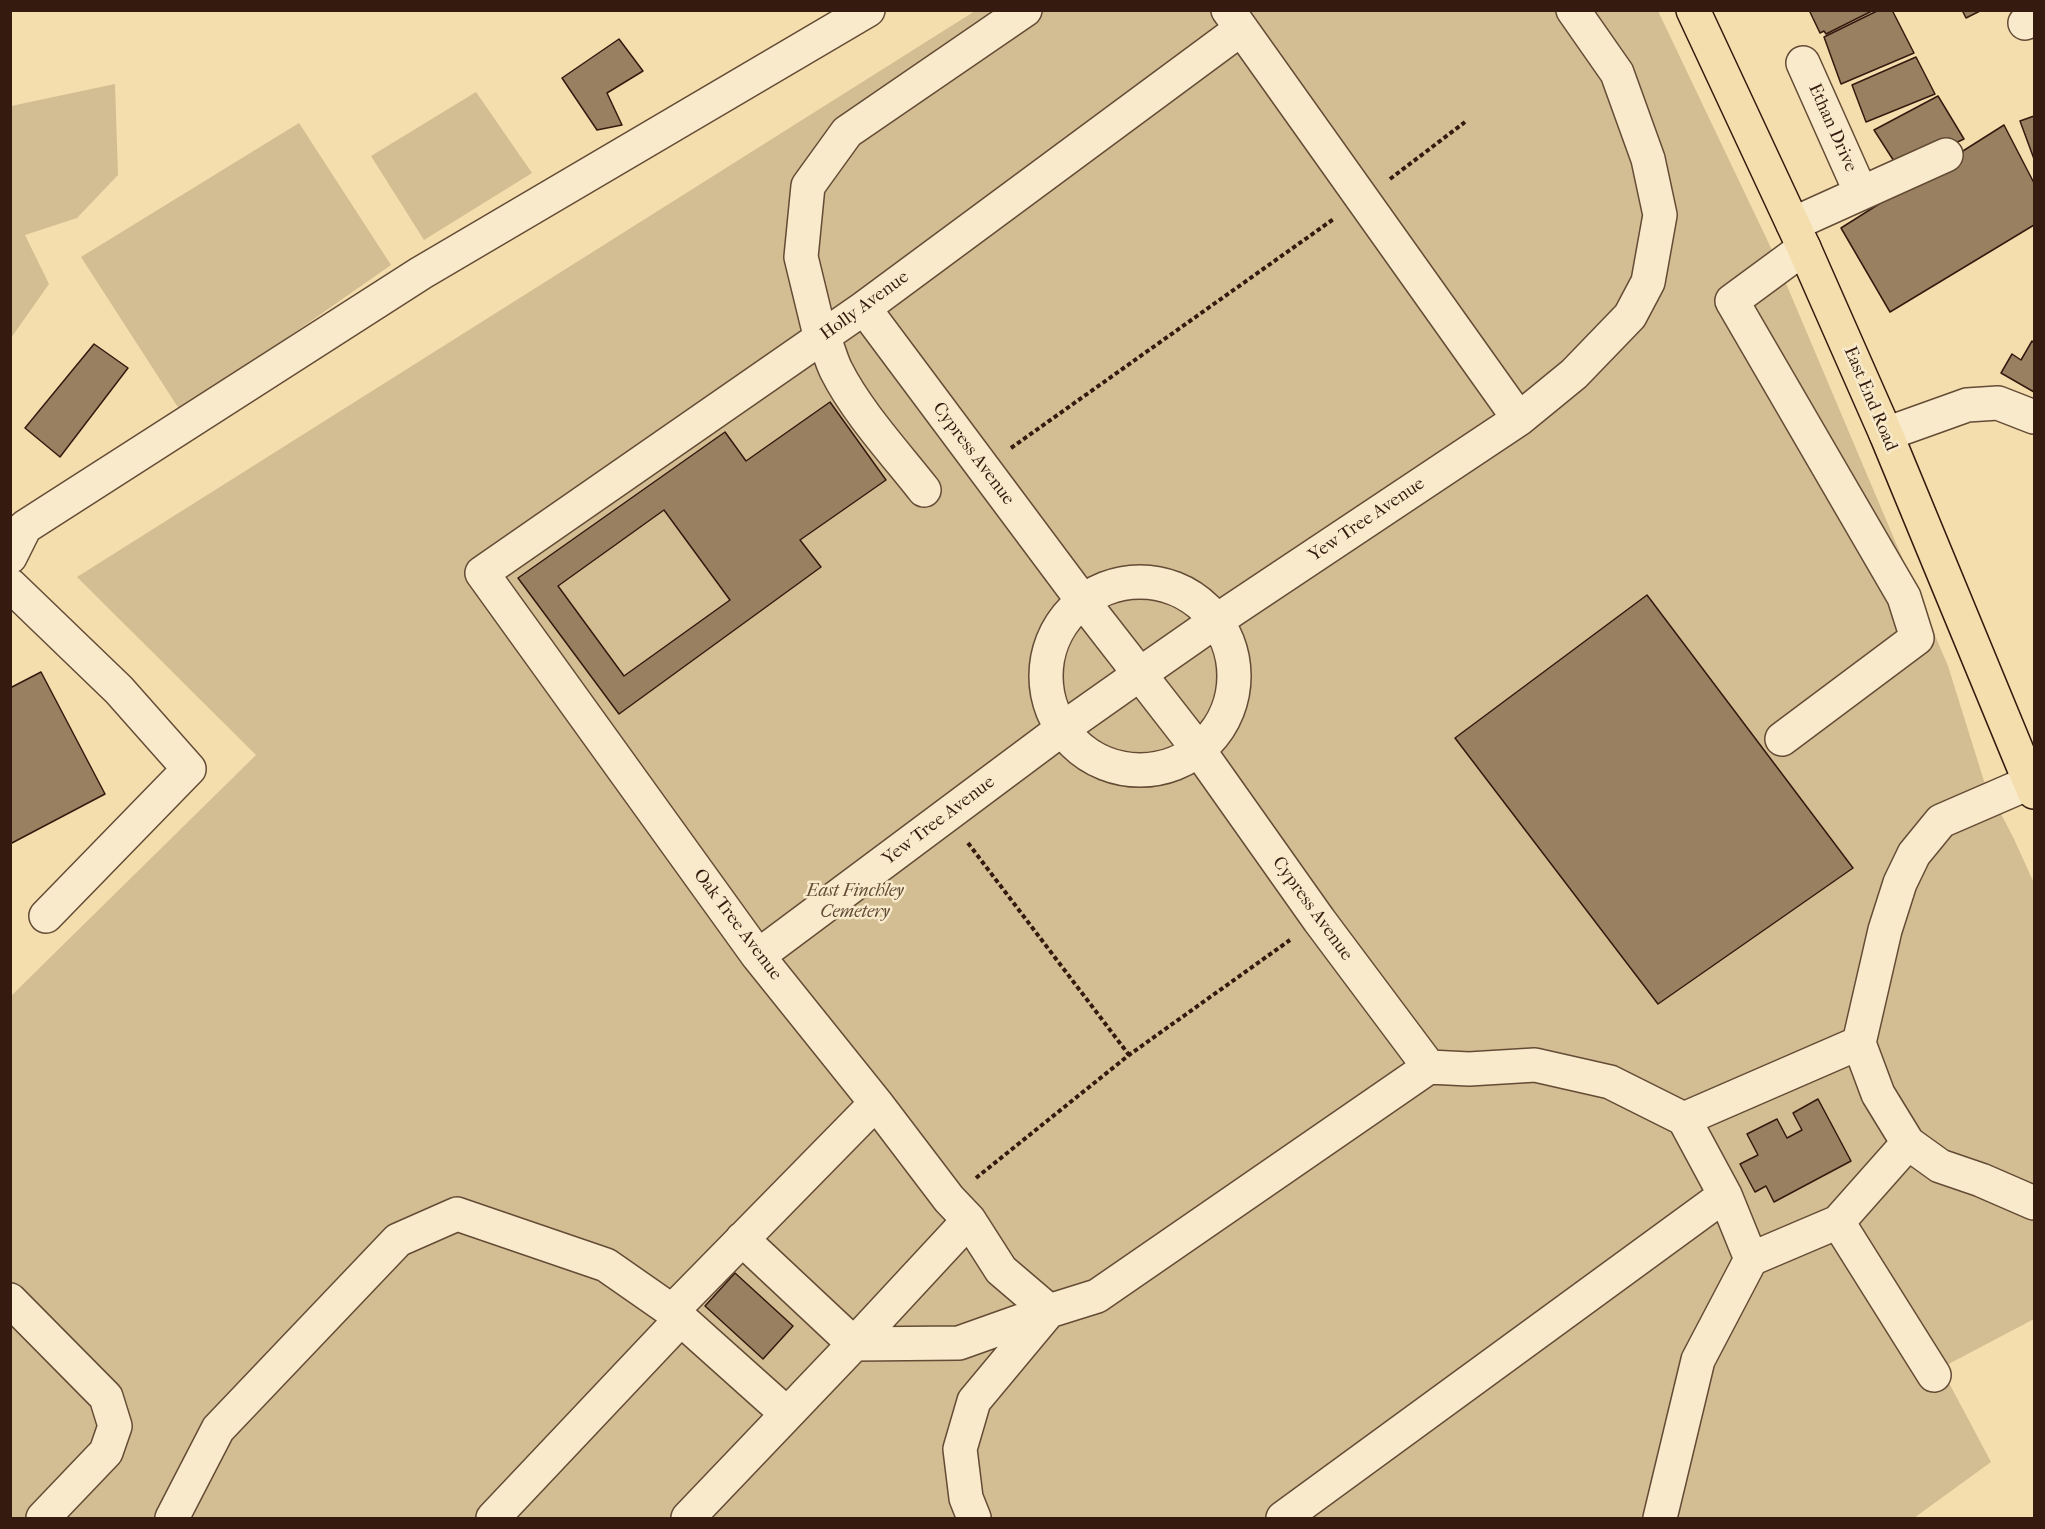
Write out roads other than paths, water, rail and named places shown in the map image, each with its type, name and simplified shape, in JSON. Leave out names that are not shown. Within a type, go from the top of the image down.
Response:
[{"type":"main road","name":"East End Road","points":[[1693,10],[1799,236],[1886,434],[2033,787]]},
{"type":"lane","points":[[10,557],[18,525],[421,273],[868,10]]},
{"type":"lane","points":[[924,490],[865,415],[836,370],[824,336],[818,327],[801,257],[808,186],[847,132],[1025,10]]},
{"type":"lane","name":"Yew Tree Avenue","points":[[758,956],[1062,729],[1216,621],[1519,419],[1574,374],[1630,316],[1648,282],[1660,215],[1648,159],[1617,73],[1573,10]]},
{"type":"lane","points":[[1235,20],[1519,419]]},
{"type":"lane","name":"Holly Avenue","points":[[482,573],[864,308],[1235,20]]},
{"type":"lane","name":"Ethan Drive","points":[[1803,63],[1861,194]]},
{"type":"lane","name":"Ethan Drive","points":[[1782,740],[1917,638],[1904,597],[1732,301],[1799,236],[1861,194],[1946,155]]},
{"type":"lane","name":"Cypress Avenue","points":[[864,308],[1082,600],[1198,749],[1319,920],[1429,1067]]},
{"type":"lane","points":[[1886,434],[1968,405],[1998,403],[2034,417]]},
{"type":"lane","name":"Oak Tree Avenue","points":[[482,573],[758,956],[959,1209],[1001,1270],[1049,1311]]},
{"type":"lane","points":[[1138,581],[1168,586],[1195,599],[1216,621],[1229,646],[1234,674],[1230,703],[1218,729],[1198,749],[1172,765],[1142,770],[1111,766],[1084,752],[1062,729],[1049,704],[1045,675],[1049,647],[1062,621],[1082,600],[1109,587],[1138,581]]},
{"type":"lane","points":[[10,585],[119,690],[189,769],[46,916]]},
{"type":"lane","points":[[2033,787],[1941,821],[1914,854],[1900,883],[1886,930],[1859,1043],[1878,1094],[1908,1143],[1940,1166],[1981,1180],[2034,1203]]},
{"type":"lane","points":[[1684,1119],[1859,1043]]},
{"type":"lane","points":[[742,1239],[855,1344],[959,1343],[1097,1296],[1429,1067],[1468,1069],[1535,1065],[1610,1082],[1684,1119],[1725,1195],[1751,1259]]},
{"type":"lane","points":[[493,1518],[677,1315],[742,1239],[876,1103]]},
{"type":"lane","points":[[1660,1518],[1698,1360],[1751,1259],[1838,1222],[1908,1143]]},
{"type":"lane","points":[[1283,1518],[1725,1195]]},
{"type":"lane","points":[[688,1518],[855,1344],[959,1209]]},
{"type":"lane","points":[[172,1518],[218,1429],[398,1240],[457,1214],[606,1265],[677,1315],[787,1414]]},
{"type":"lane","points":[[1838,1222],[1934,1375]]},
{"type":"lane","points":[[10,1300],[106,1397],[115,1426],[106,1452],[43,1518]]},
{"type":"lane","points":[[974,1518],[966,1498],[960,1449],[974,1401],[1049,1311]]},
{"type":"park label","name":"East Finchley Cemetery","points":[[855,902]]}]
